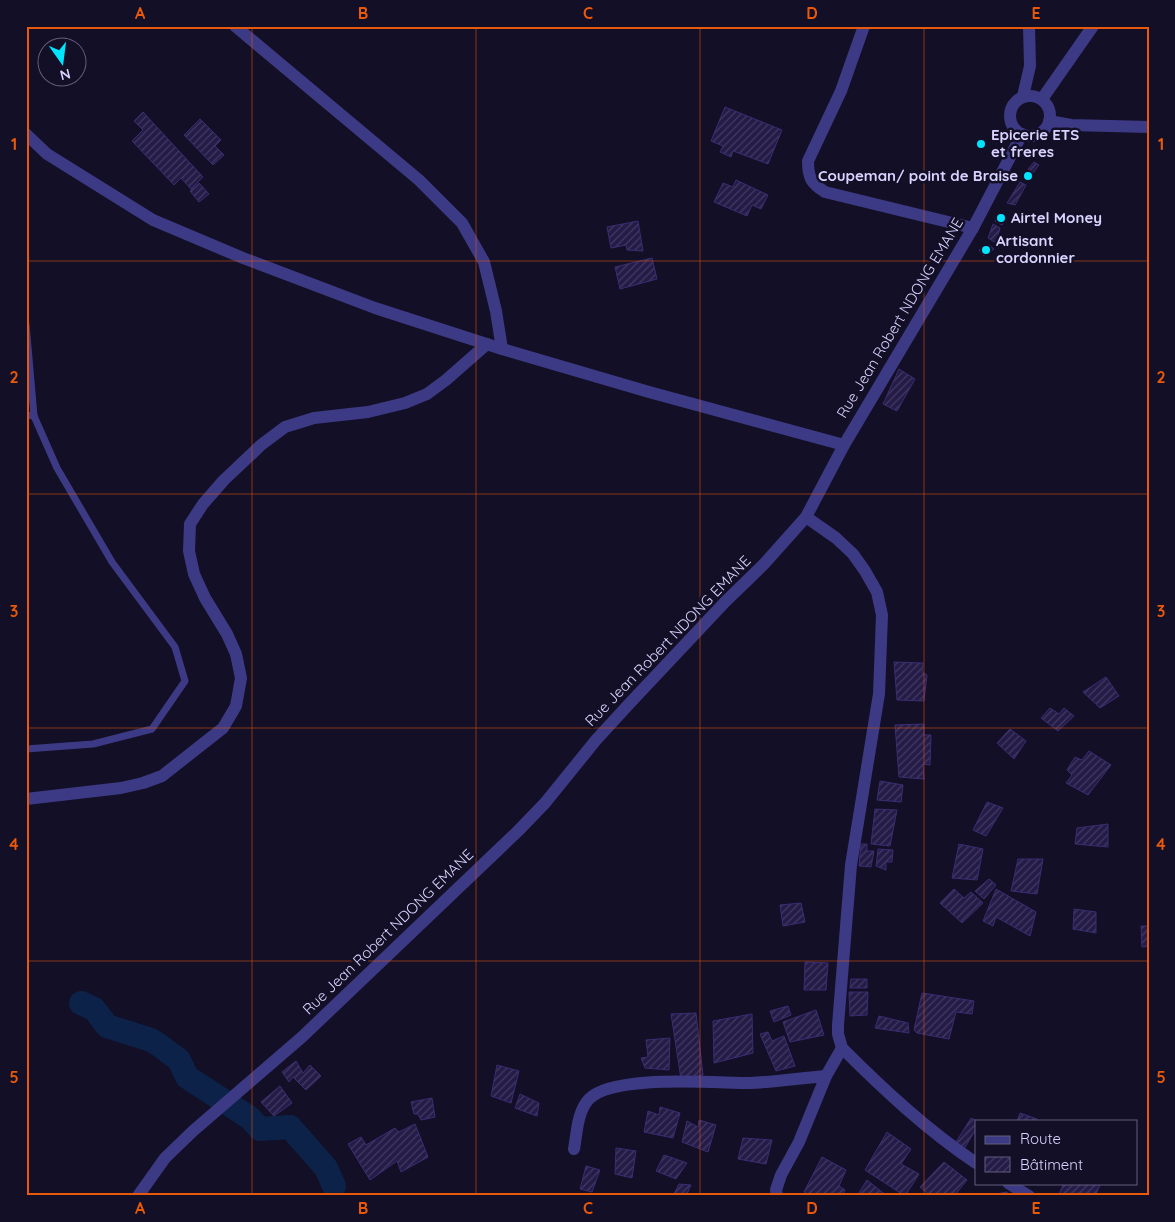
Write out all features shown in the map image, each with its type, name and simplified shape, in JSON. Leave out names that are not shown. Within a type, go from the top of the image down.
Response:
[{"type":"street","points":[[235,26],[245,30],[419,180],[462,224],[484,262],[496,311],[502,349]]},
{"type":"street","points":[[864,26],[842,91],[808,161],[808,173],[814,185],[826,192],[973,228]]},
{"type":"street","points":[[1023,96],[1030,66],[1029,26]]},
{"type":"street","points":[[1042,99],[1092,26]]},
{"type":"street","points":[[1033,95],[1042,99],[1049,109],[1050,121],[1046,128],[1035,135],[1022,134],[1013,128],[1010,112],[1014,102],[1023,96],[1033,95]]},
{"type":"street","points":[[1050,121],[1071,125],[1149,127]]},
{"type":"street","points":[[26,134],[47,154],[153,220],[243,258],[375,308],[502,349],[649,392],[844,444]]},
{"type":"street","name":"Rue Jean Robert NDONG EMANE","points":[[138,1196],[165,1158],[302,1037],[518,831],[545,803],[596,740],[629,704],[725,602],[764,564],[806,517],[844,444],[973,228],[1022,134]]},
{"type":"street","points":[[26,799],[121,788],[143,783],[162,776],[223,728],[236,706],[241,678],[236,654],[227,634],[205,598],[194,574],[189,551],[190,524],[203,504],[224,480],[262,445],[286,427],[314,418],[368,412],[405,403],[427,394],[446,380],[486,344]]},
{"type":"street","points":[[806,517],[836,538],[861,565],[877,592],[882,615],[879,694],[851,865],[838,1034],[842,1048],[882,1087],[947,1143],[975,1162]]},
{"type":"street","points":[[777,1196],[776,1190],[781,1175],[798,1142],[826,1076],[842,1048]]},
{"type":"street","points":[[574,1150],[580,1115],[589,1099],[604,1089],[632,1084],[751,1083],[826,1076]]},
{"type":"street","points":[[1010,1184],[1029,1196]]},
{"type":"lane","points":[[26,324],[30,415],[56,468],[112,562],[175,647],[185,681],[152,729],[93,744],[26,749]]},
{"type":"building","points":[[725,107],[782,130],[768,164],[733,151],[731,157],[720,152],[723,146],[711,141]]},
{"type":"building","points":[[143,112],[203,177],[191,189],[181,178],[174,185],[132,141],[143,130],[134,121]]},
{"type":"building","points":[[200,119],[221,140],[215,146],[224,155],[213,165],[184,135]]},
{"type":"building","points":[[1034,162],[1039,165],[1033,173],[1028,169]]},
{"type":"building","points":[[736,180],[768,195],[761,209],[752,205],[747,216],[714,202],[723,183],[733,187]]},
{"type":"building","points":[[1020,182],[1026,185],[1015,205],[1007,203]]},
{"type":"building","points":[[199,183],[209,194],[199,202],[190,191]]},
{"type":"building","name":"Airtel Money","points":[[999,213],[1006,216],[1002,225],[995,221]]},
{"type":"building","points":[[638,221],[643,251],[627,250],[626,245],[611,248],[607,227]]},
{"type":"building","points":[[993,224],[1000,228],[996,243],[988,238]]},
{"type":"building","name":"Artisant cordonnier","points":[[989,245],[994,249],[984,256],[979,250]]},
{"type":"building","points":[[652,258],[657,279],[620,289],[615,267]]},
{"type":"building","points":[[899,369],[915,379],[897,411],[883,404]]},
{"type":"building","points":[[894,662],[923,663],[922,672],[927,675],[924,701],[897,700]]},
{"type":"building","points":[[1106,677],[1119,696],[1100,708],[1083,692]]},
{"type":"building","points":[[1050,708],[1059,714],[1064,708],[1074,716],[1058,731],[1041,718]]},
{"type":"building","points":[[924,724],[924,735],[931,735],[930,765],[923,764],[924,779],[899,777],[895,725]]},
{"type":"building","points":[[1010,729],[1026,741],[1014,759],[997,743]]},
{"type":"building","points":[[1089,751],[1111,765],[1088,795],[1066,783],[1072,775],[1067,770],[1075,757],[1082,760]]},
{"type":"building","points":[[880,781],[903,785],[901,802],[877,800]]},
{"type":"building","points":[[987,802],[1003,808],[986,836],[973,830]]},
{"type":"building","points":[[875,809],[897,810],[890,846],[871,844]]},
{"type":"building","points":[[1108,824],[1108,847],[1075,844],[1077,828]]},
{"type":"building","points":[[861,844],[867,844],[867,851],[874,851],[871,867],[859,866]]},
{"type":"building","points":[[959,844],[983,849],[977,880],[952,878]]},
{"type":"building","points":[[878,849],[893,850],[892,862],[886,862],[886,870],[876,866]]},
{"type":"building","points":[[1018,859],[1043,859],[1037,894],[1011,891]]},
{"type":"building","points":[[989,879],[996,885],[984,899],[975,891]]},
{"type":"building","points":[[954,889],[964,898],[971,892],[983,903],[962,923],[940,903]]},
{"type":"building","points":[[996,889],[1036,912],[1030,936],[996,917],[993,926],[983,921]]},
{"type":"building","points":[[801,903],[805,922],[783,926],[780,905]]},
{"type":"building","points":[[1074,909],[1096,912],[1096,933],[1073,929]]},
{"type":"building","points":[[1141,926],[1149,926],[1149,946],[1142,947]]},
{"type":"building","points":[[805,962],[828,963],[826,990],[804,990]]},
{"type":"building","points":[[851,979],[867,979],[867,988],[850,988]]},
{"type":"building","points":[[849,992],[868,992],[867,1015],[850,1016]]},
{"type":"building","points":[[922,993],[974,1001],[972,1014],[956,1012],[949,1039],[917,1033],[914,1030]]},
{"type":"building","points":[[788,1006],[791,1015],[774,1022],[770,1011]]},
{"type":"building","points":[[816,1010],[824,1035],[790,1042],[783,1022]]},
{"type":"building","points":[[696,1013],[703,1075],[681,1079],[671,1014]]},
{"type":"building","points":[[752,1014],[753,1053],[714,1063],[713,1021]]},
{"type":"building","points":[[879,1016],[908,1023],[909,1033],[875,1028]]},
{"type":"building","points":[[768,1032],[772,1041],[784,1036],[795,1066],[776,1071],[760,1034]]},
{"type":"building","points":[[670,1038],[669,1070],[645,1068],[641,1058],[648,1057],[646,1040]]},
{"type":"building","points":[[296,1061],[303,1073],[310,1065],[321,1076],[306,1090],[293,1077],[289,1082],[282,1072]]},
{"type":"building","points":[[497,1065],[519,1071],[511,1103],[491,1096]]},
{"type":"building","points":[[280,1086],[292,1103],[274,1116],[261,1102]]},
{"type":"building","points":[[520,1094],[539,1103],[537,1116],[515,1108]]},
{"type":"building","points":[[432,1098],[435,1117],[421,1120],[418,1114],[414,1114],[411,1102]]},
{"type":"building","points":[[660,1107],[680,1113],[673,1138],[644,1132],[648,1111],[659,1115]]},
{"type":"building","points":[[1020,1113],[1037,1119],[1037,1120],[1017,1120]]},
{"type":"building","points":[[971,1118],[975,1120],[975,1131],[964,1149],[956,1142]]},
{"type":"building","points":[[699,1120],[716,1125],[708,1152],[682,1142],[687,1121],[698,1127]]},
{"type":"building","points":[[415,1124],[428,1157],[401,1172],[397,1161],[370,1180],[348,1144],[361,1137],[366,1145],[395,1128],[399,1132]]},
{"type":"building","points":[[887,1132],[911,1149],[901,1164],[919,1174],[905,1196],[865,1170]]},
{"type":"building","points":[[743,1138],[772,1140],[766,1164],[738,1159]]},
{"type":"building","points":[[616,1148],[636,1151],[632,1178],[615,1174]]},
{"type":"building","points":[[664,1155],[687,1163],[676,1179],[656,1171]]},
{"type":"building","points":[[822,1157],[846,1170],[839,1186],[845,1190],[842,1196],[810,1196],[804,1192]]},
{"type":"building","points":[[944,1162],[967,1180],[954,1196],[931,1196],[920,1187]]},
{"type":"building","points":[[586,1166],[600,1170],[592,1192],[580,1189]]},
{"type":"building","points":[[867,1180],[887,1196],[857,1196]]},
{"type":"building","points":[[679,1184],[691,1185],[686,1196],[673,1196]]},
{"type":"building","points":[[1064,1184],[1100,1185],[1095,1196],[1058,1196]]},
{"type":"building","points":[[1007,1192],[1008,1196],[985,1196]]},
{"type":"waterway","points":[[81,1003],[94,1009],[107,1026],[151,1040],[159,1045],[179,1060],[187,1077],[250,1118],[260,1129],[290,1127],[326,1168],[334,1186]]},
{"type":"place","name":"Epicerie ETS et freres","points":[[981,144]]},
{"type":"place","name":"Coupeman/ point de Braise","points":[[1028,176]]},
{"type":"place","name":"Airtel Money","points":[[1001,218]]},
{"type":"place","name":"Artisant cordonnier","points":[[986,250]]}]
